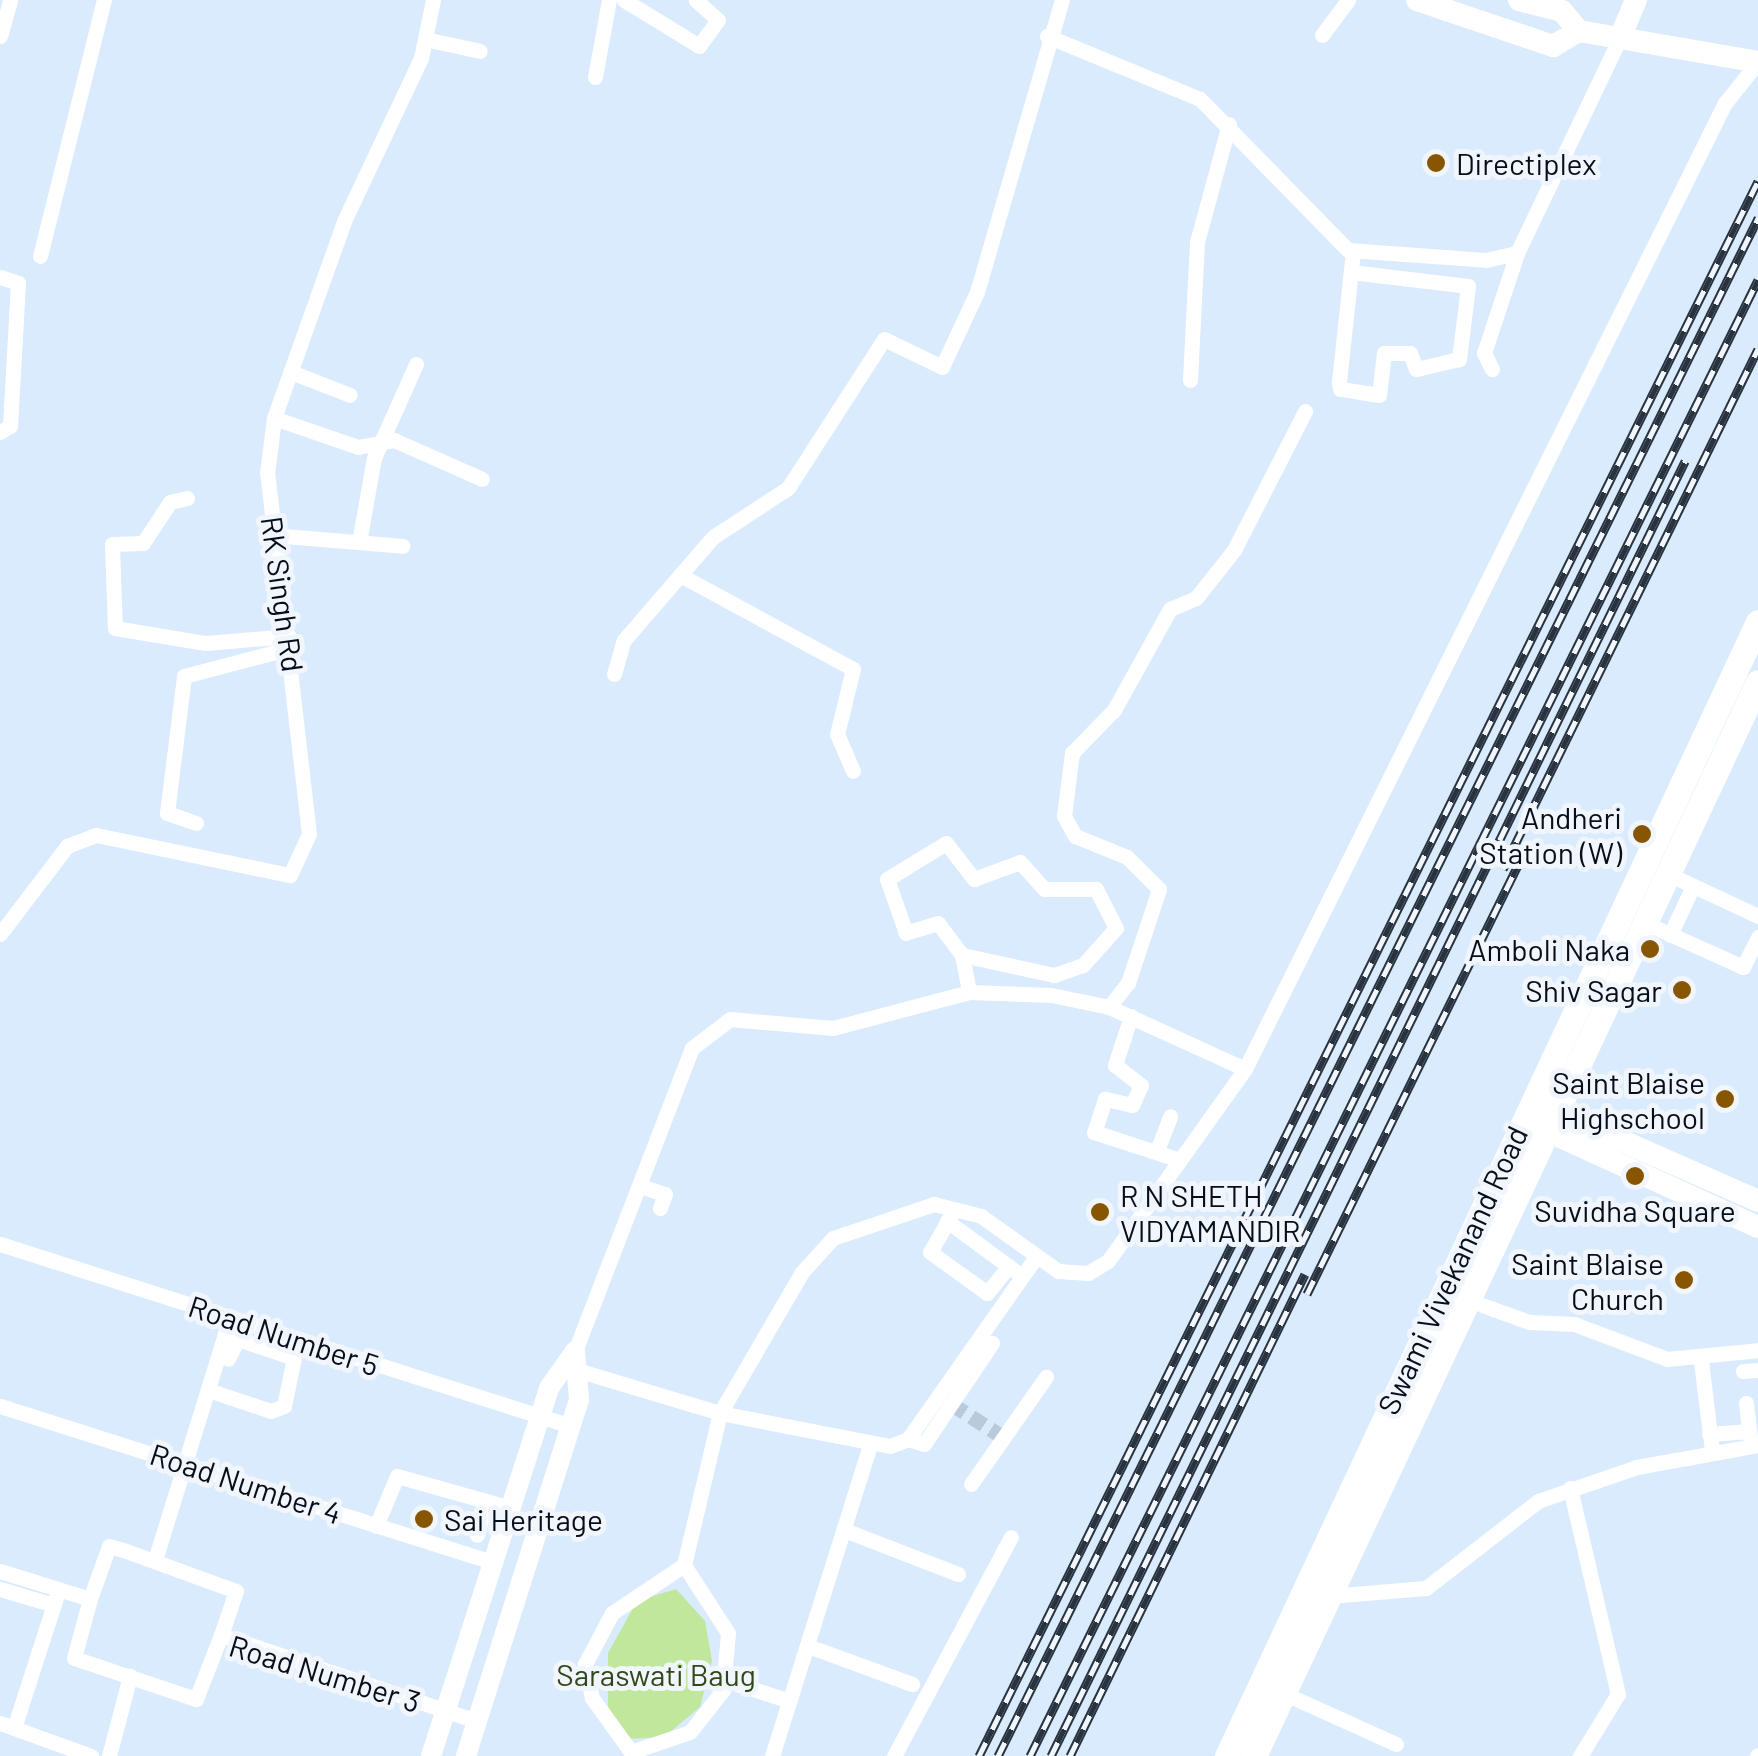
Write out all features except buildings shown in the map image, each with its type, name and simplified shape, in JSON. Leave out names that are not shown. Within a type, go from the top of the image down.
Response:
[{"type":"main road","points":[[1416,0],[1553,46],[1579,31],[1758,62]]},
{"type":"main road","points":[[1519,0],[1562,11],[1579,31]]},
{"type":"main road","points":[[1620,38],[1636,0]]},
{"type":"main road","points":[[1553,46],[1562,11]]},
{"type":"main road","name":"Swami Vivekanand Road","points":[[1254,1756],[1463,1299],[1526,1110],[1758,622]]},
{"type":"main road","name":"Swami Vivekanand Road","points":[[1227,1756],[1463,1299],[1758,682]]},
{"type":"main road","points":[[1526,1110],[1758,1227]]},
{"type":"main road","points":[[1550,1122],[1758,1201]]},
{"type":"street","points":[[0,36],[10,0]]},
{"type":"street","points":[[40,256],[104,0]]},
{"type":"street","name":"RK Singh Rd","points":[[0,934],[67,846],[96,835],[290,875],[309,834],[290,642],[266,473],[274,418],[344,222],[425,40],[433,0]]},
{"type":"street","points":[[595,77],[609,0]]},
{"type":"street","points":[[624,0],[699,46],[718,20],[696,0]]},
{"type":"street","points":[[614,674],[624,640],[713,537],[788,488],[884,339],[942,367],[977,292],[1048,36],[1062,0]]},
{"type":"street","points":[[1322,34],[1348,0]]},
{"type":"street","points":[[1048,36],[1200,99],[1353,251],[1426,256],[1517,253]]},
{"type":"street","points":[[1492,369],[1484,353],[1517,253],[1620,38]]},
{"type":"street","points":[[425,40],[480,51]]},
{"type":"street","points":[[684,1565],[728,1633],[725,1680],[690,1732],[631,1754],[592,1698],[585,1664],[612,1613],[684,1565],[720,1413],[802,1272],[833,1238],[883,1214],[981,1216],[1035,1258],[1088,1274],[1108,1261],[1244,1069],[1725,103],[1758,62]]},
{"type":"street","points":[[1190,380],[1198,242],[1229,124]]},
{"type":"street","points":[[1350,272],[1470,288],[1458,359],[1416,369],[1410,353],[1384,353],[1374,396],[1338,382],[1350,272],[1353,251]]},
{"type":"street","points":[[1425,280],[1426,256]]},
{"type":"street","points":[[0,276],[18,284],[10,426],[0,432]]},
{"type":"street","points":[[359,542],[380,440],[416,364]]},
{"type":"street","points":[[291,372],[350,395]]},
{"type":"street","points":[[1109,1006],[1128,983],[1158,888],[1127,857],[1075,836],[1064,816],[1072,753],[1114,710],[1170,609],[1196,598],[1234,550],[1305,410]]},
{"type":"street","points":[[274,418],[358,448],[380,440],[482,479]]},
{"type":"street","points":[[188,498],[170,502],[143,543],[112,544],[115,628],[206,643],[290,642]]},
{"type":"street","points":[[273,534],[404,546]]},
{"type":"street","points":[[680,575],[844,658],[854,684],[837,734],[853,771]]},
{"type":"street","points":[[196,823],[167,813],[184,676],[290,642]]},
{"type":"street","points":[[962,956],[1054,975],[1083,966],[1116,928],[1099,892],[1044,890],[1020,862],[974,878],[944,843],[886,881],[906,933],[942,924],[962,956],[969,992]]},
{"type":"street","points":[[1666,873],[1758,916]]},
{"type":"street","points":[[1670,935],[1693,886]]},
{"type":"street","points":[[1643,922],[1728,965],[1743,967],[1756,949]]},
{"type":"street","points":[[1051,995],[1054,975]]},
{"type":"street","points":[[431,1756],[542,1416],[572,1363],[640,1186],[706,1032],[730,1019],[832,1028],[969,992],[1051,995],[1109,1006],[1244,1069]]},
{"type":"street","points":[[1131,1016],[1115,1064],[1141,1085],[1132,1105],[1105,1100],[1094,1132],[1150,1154],[1158,1148],[1170,1116]]},
{"type":"street","points":[[1158,1148],[1180,1160]]},
{"type":"street","points":[[640,1186],[665,1194]]},
{"type":"street","points":[[951,1215],[930,1252],[987,1293],[1035,1258]]},
{"type":"street","points":[[951,1215],[1015,1272]]},
{"type":"street","name":"Road Number 5","points":[[0,1244],[568,1426]]},
{"type":"street","points":[[947,1401],[1015,1272]]},
{"type":"street","points":[[1463,1299],[1701,1361],[1758,1350]]},
{"type":"street","points":[[213,1392],[230,1318]]},
{"type":"street","points":[[267,1348],[273,1331]]},
{"type":"street","points":[[155,1560],[185,1462],[213,1392],[236,1339],[296,1360],[281,1410],[213,1392]]},
{"type":"street","points":[[572,1363],[720,1413],[870,1445],[908,1440],[947,1401],[992,1343]]},
{"type":"street","points":[[1701,1361],[1710,1442]]},
{"type":"street","points":[[466,1756],[568,1426],[572,1363]]},
{"type":"street","points":[[971,1484],[1046,1377]]},
{"type":"street","points":[[1328,1596],[1426,1588],[1538,1501],[1710,1442],[1752,1441],[1752,1400]]},
{"type":"street","name":"Road Number 4","points":[[0,1406],[492,1562]]},
{"type":"street","points":[[772,1756],[847,1531],[870,1445]]},
{"type":"street","points":[[376,1526],[397,1476],[511,1508]]},
{"type":"street","points":[[1570,1488],[1618,1694],[1581,1756]]},
{"type":"street","points":[[477,1535],[486,1501]]},
{"type":"street","points":[[847,1531],[958,1574]]},
{"type":"street","points":[[894,1756],[1011,1537]]},
{"type":"street","points":[[0,1589],[90,1598],[108,1546],[236,1590],[220,1634]]},
{"type":"street","points":[[0,1571],[56,1597]]},
{"type":"street","points":[[10,1723],[56,1597]]},
{"type":"street","name":"Road Number 3","points":[[90,1598],[74,1658],[196,1699],[220,1634],[476,1722]]},
{"type":"street","points":[[808,1646],[912,1684]]},
{"type":"street","points":[[109,1756],[130,1676]]},
{"type":"street","points":[[725,1680],[790,1701]]},
{"type":"street","points":[[1284,1693],[1396,1744]]},
{"type":"street","points":[[0,1712],[10,1723],[91,1756]]},
{"type":"green space","name":"Saraswati Baug","points":[[676,1589],[705,1621],[712,1661],[700,1707],[664,1737],[630,1739],[608,1711],[608,1653],[637,1601]]},
{"type":"tunnel","points":[[952,1404],[1000,1435]]},
{"type":"railway","points":[[979,1756],[1758,181]]},
{"type":"railway","points":[[998,1756],[1758,218]]},
{"type":"railway","points":[[1030,1756],[1758,280]]},
{"type":"railway","points":[[1503,869],[1758,349]]},
{"type":"railway","points":[[1051,1756],[1685,461]]},
{"type":"railway","points":[[1307,1294],[1521,859]]},
{"type":"railway","points":[[1070,1756],[1305,1274]]},
{"type":"place","name":"Directiplex","points":[[1436,163]]},
{"type":"place","name":"Andheri Station (W)","points":[[1642,834]]},
{"type":"place","name":"Amboli Naka","points":[[1650,949]]},
{"type":"place","name":"Shiv Sagar","points":[[1682,990]]},
{"type":"place","name":"Saint Blaise Highschool","points":[[1725,1099]]},
{"type":"place","name":"Suvidha Square","points":[[1635,1176]]},
{"type":"place","name":"R N SHETH VIDYAMANDIR","points":[[1100,1212]]},
{"type":"place","name":"Saint Blaise Church","points":[[1684,1280]]},
{"type":"place","name":"Sai Heritage","points":[[424,1519]]}]
